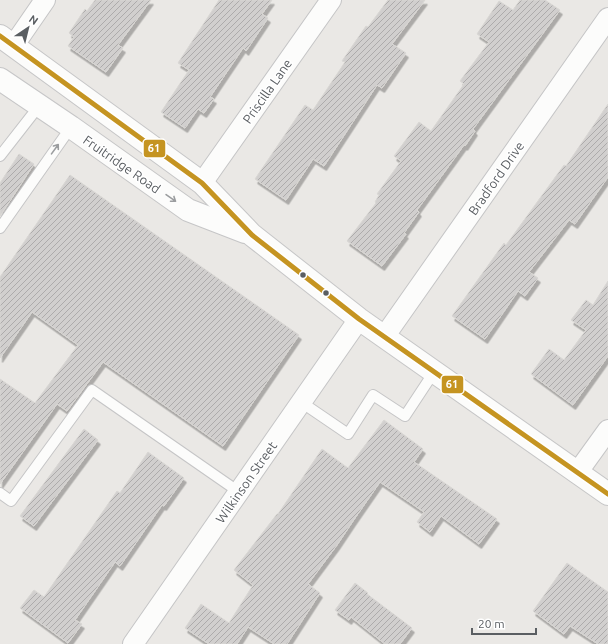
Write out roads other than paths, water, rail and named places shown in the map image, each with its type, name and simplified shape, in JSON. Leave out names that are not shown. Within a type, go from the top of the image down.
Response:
[{"type":"main road","name":"Fruitridge Road","points":[[7,40],[202,183],[252,235],[359,320],[608,494]]},
{"type":"main road","name":"Fruitridge Road","points":[[0,79],[71,127],[188,210],[252,235]]},
{"type":"street","points":[[7,40],[45,0]]},
{"type":"street","name":"Priscilla Lane","points":[[202,183],[331,0]]},
{"type":"street","name":"Bradford Drive","points":[[384,337],[608,18]]},
{"type":"street","name":"Wilkinson Street","points":[[137,643],[239,492],[359,320]]},
{"type":"street","points":[[577,473],[608,430]]},
{"type":"lane","points":[[0,156],[39,106]]},
{"type":"lane","points":[[0,228],[39,170],[71,127]]},
{"type":"lane","points":[[301,402],[348,434],[373,395],[404,416],[434,372]]},
{"type":"lane","points":[[0,493],[11,501],[92,390],[239,492]]}]
